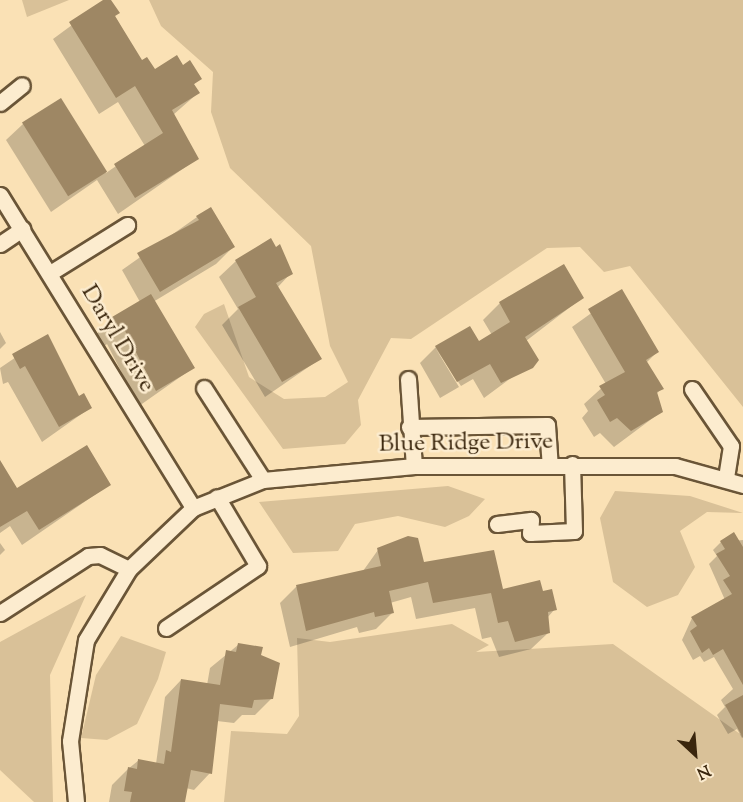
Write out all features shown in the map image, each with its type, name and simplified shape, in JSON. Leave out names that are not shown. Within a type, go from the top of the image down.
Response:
[{"type":"street","points":[[0,103],[22,85]]},
{"type":"street","name":"Daryl Drive","points":[[0,195],[193,508]]},
{"type":"street","points":[[50,273],[127,225]]},
{"type":"street","points":[[0,244],[22,229]]},
{"type":"street","points":[[408,379],[409,427],[414,466]]},
{"type":"street","points":[[204,388],[263,480]]},
{"type":"street","points":[[692,389],[731,446],[726,478]]},
{"type":"street","points":[[409,427],[547,425],[550,464]]},
{"type":"street","points":[[497,524],[531,520],[530,532],[574,531],[572,464]]},
{"type":"street","name":"Blue Ridge Drive","points":[[76,802],[70,741],[86,640],[129,569],[193,508],[263,480],[414,466],[572,464],[675,466],[726,478],[743,485]]},
{"type":"street","points":[[166,628],[258,566],[217,497]]},
{"type":"street","points":[[0,613],[88,556],[100,555],[129,569]]},
{"type":"shaded area","points":[[22,0],[69,0],[27,17]]},
{"type":"shaded area","points":[[149,0],[743,0],[743,407],[630,266],[604,272],[580,247],[547,248],[411,339],[391,338],[358,400],[361,425],[345,444],[283,449],[195,327],[204,314],[224,304],[249,377],[284,399],[325,397],[348,382],[330,346],[311,246],[230,168],[211,112],[213,72],[161,26]]},
{"type":"shaded area","points":[[448,486],[485,499],[469,516],[445,527],[398,516],[355,524],[338,551],[293,553],[259,502]]},
{"type":"shaded area","points":[[615,491],[690,496],[743,513],[707,512],[680,531],[695,567],[678,595],[647,607],[613,582],[600,518]]},
{"type":"shaded area","points":[[86,595],[50,675],[53,802],[34,802],[0,770],[0,642]]},
{"type":"shaded area","points":[[452,624],[489,645],[476,652],[613,644],[743,736],[743,802],[224,802],[231,731],[287,734],[299,716],[297,638],[330,642]]},
{"type":"shaded area","points":[[121,636],[166,652],[158,679],[137,724],[107,740],[81,738],[96,675]]},
{"type":"building","points":[[103,0],[111,0],[120,13],[115,16],[142,60],[147,57],[155,69],[177,55],[183,65],[190,60],[202,79],[194,84],[200,93],[172,110],[199,159],[135,198],[114,164],[163,133],[135,86],[116,98],[69,22]]},
{"type":"building","points":[[61,98],[107,172],[68,196],[22,122]]},
{"type":"building","points":[[211,207],[235,247],[160,292],[137,253],[199,220],[196,216]]},
{"type":"building","points":[[271,238],[276,247],[280,244],[293,274],[276,283],[322,359],[282,382],[238,307],[256,297],[235,260]]},
{"type":"building","points":[[564,264],[584,298],[525,337],[539,360],[533,368],[501,383],[490,364],[457,382],[435,346],[470,326],[479,341],[510,322],[499,302]]},
{"type":"building","points":[[622,289],[659,352],[646,360],[664,389],[657,392],[663,412],[631,431],[617,418],[610,422],[597,400],[605,395],[599,386],[625,372],[588,309]]},
{"type":"building","points":[[151,294],[195,368],[156,391],[124,329],[120,332],[112,317]]},
{"type":"building","points":[[48,334],[79,396],[84,393],[92,408],[59,427],[25,366],[20,369],[12,354]]},
{"type":"building","points":[[87,445],[111,485],[39,530],[27,511],[0,527],[0,460],[17,488]]},
{"type":"building","points":[[734,532],[743,547],[743,685],[723,649],[713,655],[709,648],[702,653],[690,631],[697,626],[691,617],[732,594],[723,580],[730,576],[716,554],[725,549],[720,541]]},
{"type":"building","points":[[408,536],[418,538],[424,562],[494,550],[503,589],[540,580],[543,591],[552,589],[557,610],[548,612],[550,633],[515,642],[508,621],[498,623],[491,593],[433,603],[428,582],[389,591],[394,613],[375,617],[374,612],[306,631],[296,585],[381,566],[377,548]]},
{"type":"building","points":[[238,643],[263,647],[261,655],[280,663],[273,699],[254,700],[252,708],[220,704],[212,774],[191,770],[185,802],[130,802],[132,792],[124,791],[128,767],[137,769],[138,759],[164,764],[166,750],[171,752],[181,679],[220,685],[226,650],[236,652]]},
{"type":"building","points":[[743,695],[743,738],[725,705]]}]
